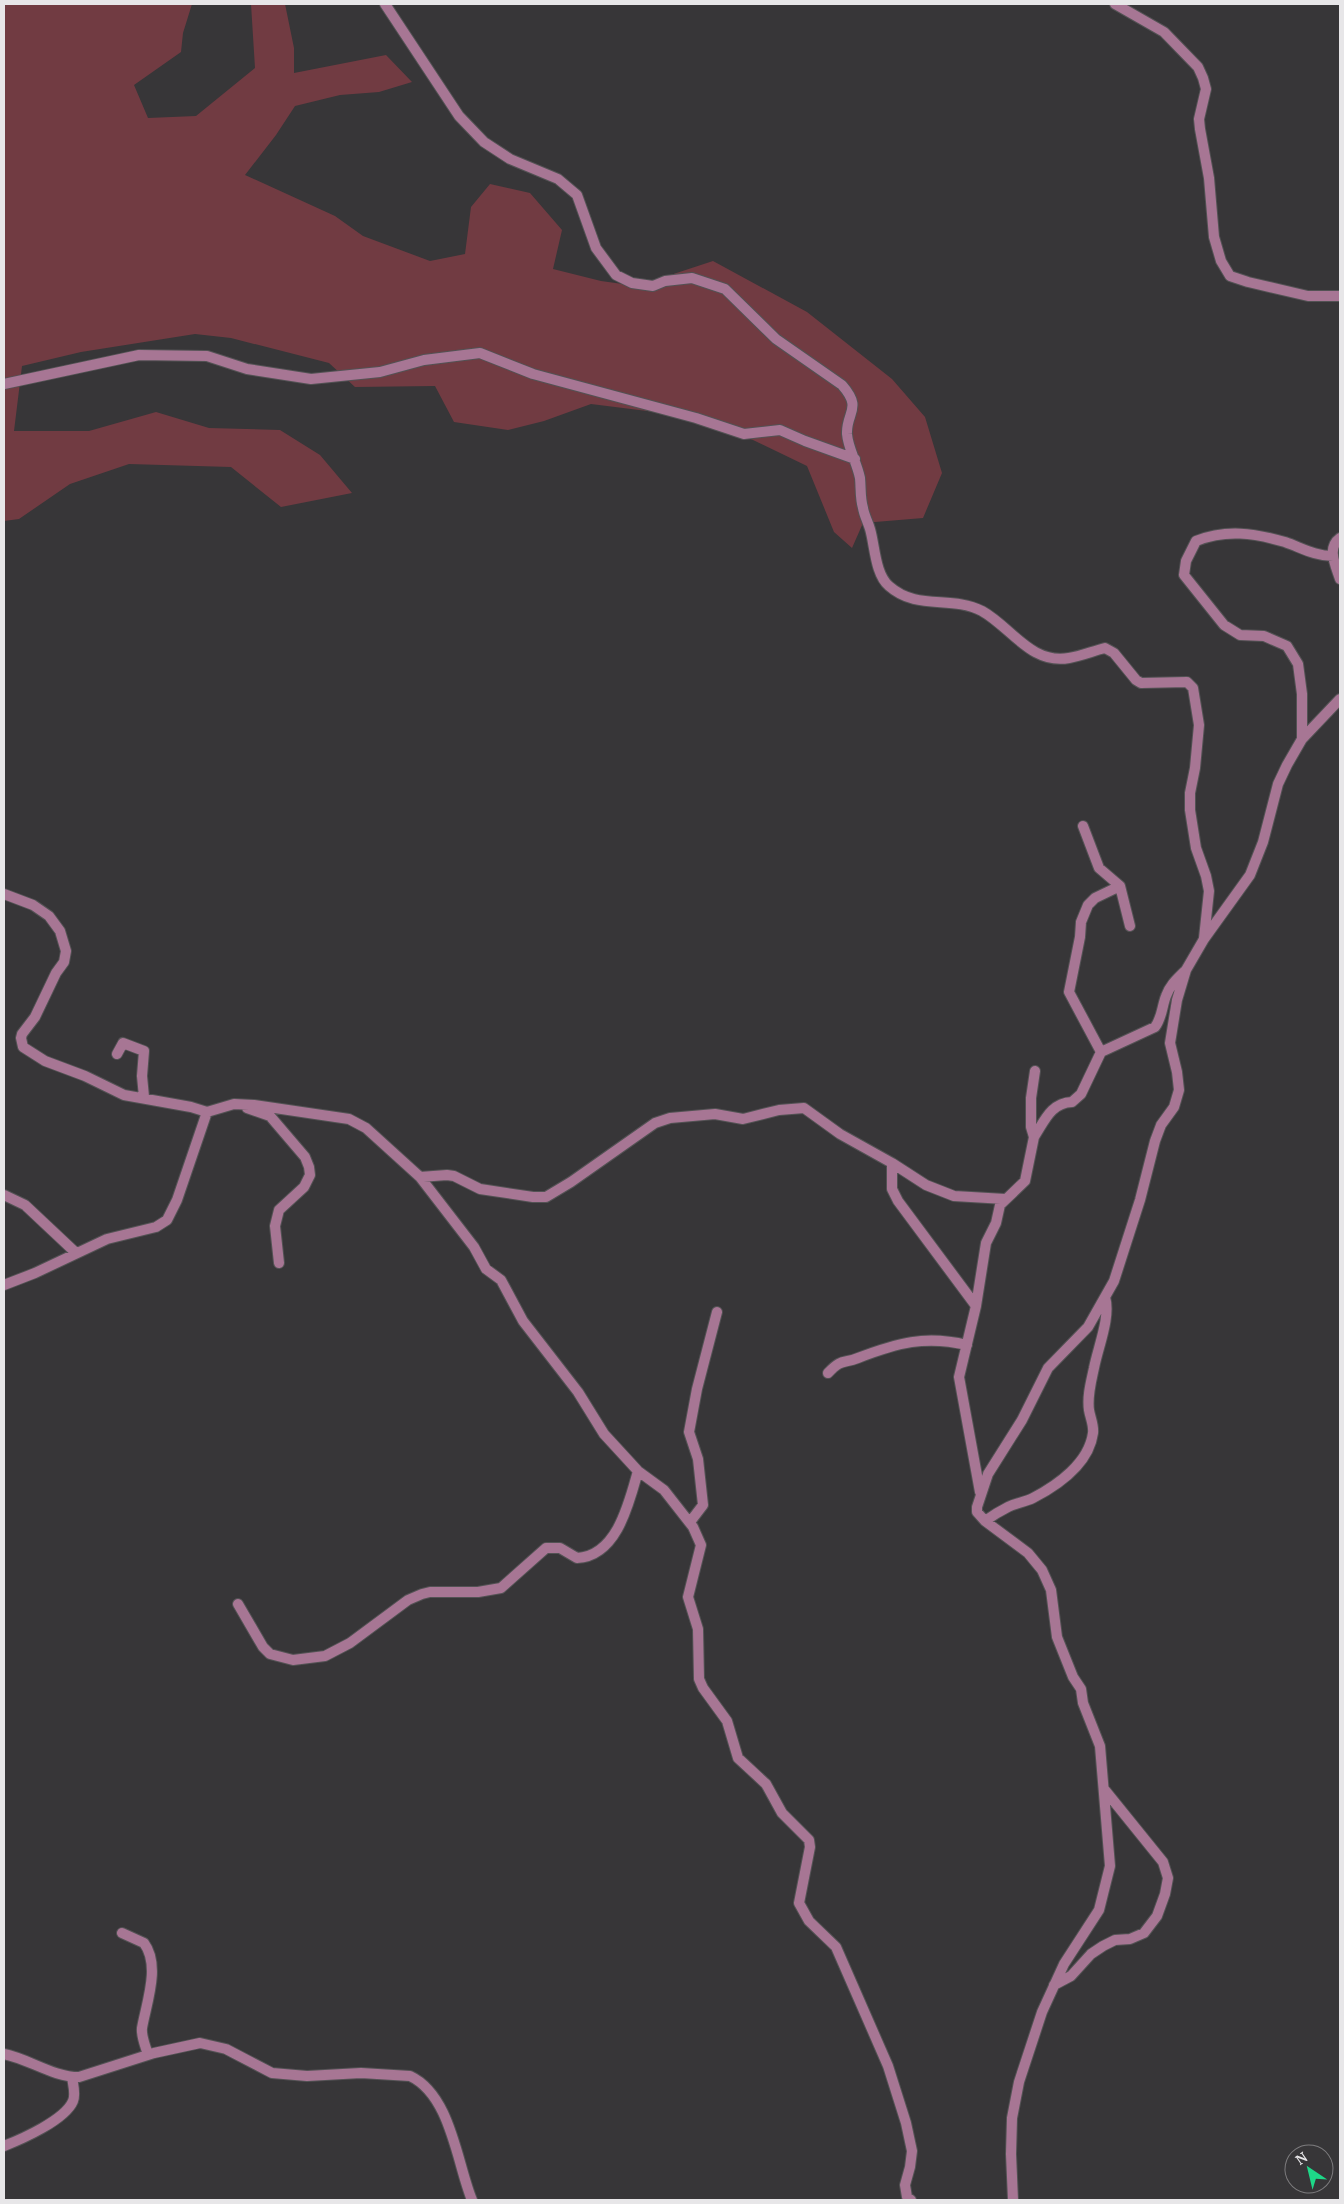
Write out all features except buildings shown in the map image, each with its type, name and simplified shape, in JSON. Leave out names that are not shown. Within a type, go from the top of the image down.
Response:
[{"type":"street","points":[[385,4],[459,116],[484,142],[510,159],[558,179],[577,195],[596,248],[616,275],[632,283],[654,286],[665,281],[692,278],[725,289],[776,339],[842,385],[851,398],[853,411],[847,433],[860,478],[862,508],[880,571],[884,580],[898,592],[909,599],[922,602],[948,602],[981,610],[996,620],[1031,651],[1040,655],[1050,658],[1068,658],[1106,648],[1114,653],[1136,680],[1141,683],[1187,682],[1193,688],[1199,725],[1195,768],[1190,793],[1190,810],[1196,848],[1209,891],[1204,940]]},
{"type":"street","points":[[1115,4],[1164,32],[1198,67],[1203,78],[1206,89],[1199,119],[1209,178],[1214,237],[1220,261],[1230,276],[1308,296],[1340,296]]},
{"type":"street","points":[[4,384],[139,355],[208,356],[247,369],[311,379],[380,372],[424,360],[480,353],[533,374],[696,418],[744,434],[780,430],[805,442],[855,459]]},
{"type":"street","points":[[1302,739],[1302,694],[1298,664],[1287,646],[1264,636],[1240,635],[1224,625],[1184,575],[1186,561],[1196,540],[1213,534],[1243,533],[1285,542],[1319,556],[1333,556]]},
{"type":"street","points":[[1340,538],[1335,541],[1332,551],[1340,579]]},
{"type":"street","points":[[1013,2200],[1012,2118],[1021,2075],[1042,2012],[1054,1985],[1064,1964],[1099,1910],[1110,1866],[1100,1746],[1083,1703],[1081,1688],[1073,1677],[1057,1636],[1051,1590],[1042,1570],[1028,1553],[985,1521],[977,1512],[980,1493],[988,1474],[1022,1420],[1048,1368],[1088,1327],[1114,1281],[1140,1200],[1154,1142],[1161,1125],[1174,1107],[1179,1090],[1170,1043],[1177,1000],[1186,970],[1204,940],[1250,875],[1263,842],[1278,784],[1302,739],[1340,699]]},
{"type":"street","points":[[1083,826],[1099,868],[1120,886],[1130,926]]},
{"type":"street","points":[[1101,1052],[1069,992],[1082,922],[1088,905],[1095,898],[1120,886]]},
{"type":"street","points":[[4,894],[33,905],[49,916],[60,931],[66,952],[64,962],[56,973],[34,1017],[22,1034],[23,1047],[45,1061],[85,1076],[124,1094],[208,1112],[234,1104],[272,1106],[349,1119],[366,1128],[420,1177],[474,1247],[486,1269],[501,1280],[523,1321],[578,1392],[604,1434],[638,1471],[664,1490],[690,1522],[701,1545],[688,1597],[698,1629],[699,1680],[726,1721],[738,1758],[766,1784],[782,1813],[809,1840],[810,1847],[799,1903],[808,1920],[836,1947],[888,2066],[906,2124],[912,2151],[905,2185],[907,2197],[911,2200]]},
{"type":"street","points":[[980,1493],[959,1377],[976,1306],[984,1253],[996,1223],[1000,1205],[1022,1187],[1025,1182],[1034,1137],[1054,1107],[1061,1102],[1072,1102],[1081,1094],[1101,1052],[1155,1026],[1159,1022],[1166,996],[1174,980],[1186,970]]},
{"type":"street","points":[[118,1054],[123,1043],[144,1050],[142,1076],[144,1097]]},
{"type":"street","points":[[1034,1137],[1031,1127],[1031,1108],[1035,1070]]},
{"type":"street","points":[[234,1104],[270,1116],[305,1157],[309,1167],[310,1175],[304,1188],[279,1210],[275,1226],[279,1263]]},
{"type":"street","points":[[420,1177],[454,1176],[480,1188],[540,1198],[566,1186],[655,1123],[670,1118],[715,1114],[743,1119],[789,1108],[804,1108],[840,1134],[892,1163],[926,1185],[954,1196],[1005,1199]]},
{"type":"street","points":[[4,1285],[36,1273],[75,1252],[107,1238],[156,1227],[167,1220],[177,1200],[208,1112]]},
{"type":"street","points":[[892,1163],[892,1189],[898,1200],[976,1306]]},
{"type":"street","points":[[4,1195],[25,1204],[75,1252]]},
{"type":"street","points":[[985,1521],[1008,1507],[1032,1499],[1061,1481],[1076,1467],[1088,1451],[1094,1431],[1088,1398],[1099,1343],[1106,1320],[1108,1306],[1105,1297]]},
{"type":"street","points":[[690,1522],[703,1505],[698,1459],[689,1432],[697,1389],[716,1312]]},
{"type":"street","points":[[828,1372],[841,1362],[903,1343],[923,1339],[942,1340],[966,1345]]},
{"type":"street","points":[[238,1604],[263,1647],[270,1654],[294,1660],[325,1656],[350,1643],[408,1600],[422,1594],[430,1592],[478,1592],[501,1588],[546,1548],[560,1548],[577,1558],[592,1555],[601,1548],[621,1523],[638,1471]]},
{"type":"street","points":[[1054,1985],[1071,1976],[1091,1954],[1103,1946],[1115,1940],[1130,1939],[1144,1933],[1157,1916],[1165,1894],[1168,1878],[1163,1862],[1104,1789]]},
{"type":"street","points":[[122,1933],[144,1943],[149,1953],[150,1992],[142,2028],[148,2055]]},
{"type":"street","points":[[4,2054],[72,2077],[90,2074],[182,2046],[208,2044],[226,2049],[272,2073],[307,2076],[361,2073],[410,2076],[429,2092],[444,2116],[454,2139],[466,2186],[472,2200]]},
{"type":"street","points":[[4,2146],[38,2129],[65,2111],[73,2102],[75,2095],[72,2077]]},
{"type":"shaded area","points":[[4,4],[192,4],[183,33],[181,52],[134,85],[148,118],[196,116],[255,68],[251,4],[285,4],[294,48],[294,73],[386,55],[412,82],[379,92],[340,95],[295,106],[276,135],[245,175],[335,216],[363,236],[430,261],[465,254],[471,207],[490,184],[530,193],[562,230],[553,269],[601,281],[637,286],[713,261],[807,312],[892,379],[925,417],[942,473],[923,518],[863,523],[852,548],[834,532],[807,466],[753,440],[720,428],[663,413],[591,404],[544,421],[508,430],[454,422],[435,386],[355,387],[329,363],[231,338],[195,334],[81,352],[22,366],[14,431],[89,431],[156,412],[209,428],[280,430],[320,455],[352,493],[281,507],[231,467],[129,464],[70,484],[19,519],[4,521]]}]
